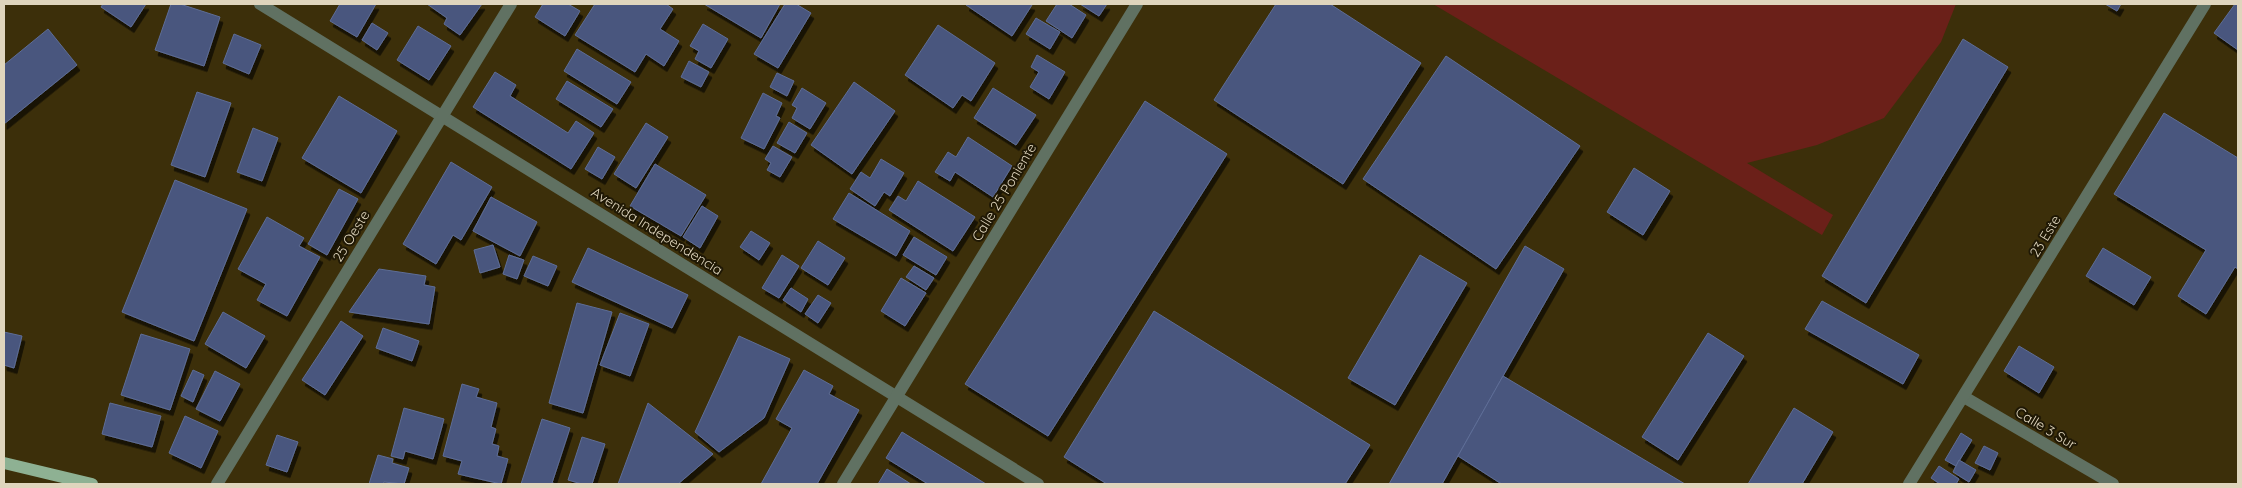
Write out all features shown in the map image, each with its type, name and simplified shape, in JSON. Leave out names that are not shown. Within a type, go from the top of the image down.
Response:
[{"type":"main road","points":[[4,463],[92,484]]},
{"type":"street","name":"Avenida Independencia","points":[[260,4],[1038,484]]},
{"type":"street","name":"25 Oeste","points":[[217,484],[511,4]]},
{"type":"street","name":"Calle 25 Poniente","points":[[844,484],[1137,4]]},
{"type":"street","name":"23 Este","points":[[1909,484],[2205,4]]},
{"type":"street","name":"Calle 3 Sur","points":[[1964,397],[2113,484]]},
{"type":"shaded area","points":[[1433,4],[1956,4],[1941,42],[1884,118],[1817,145],[1747,163],[1833,215],[1822,235]]},
{"type":"building","points":[[103,4],[146,4],[131,27],[101,7]]},
{"type":"building","points":[[171,4],[180,4],[220,17],[204,66],[155,50]]},
{"type":"building","points":[[340,4],[376,4],[357,37],[330,21]]},
{"type":"building","points":[[427,4],[482,4],[460,35],[444,24],[447,18]]},
{"type":"building","points":[[543,4],[568,4],[580,11],[565,36],[535,17]]},
{"type":"building","points":[[595,4],[666,4],[673,9],[660,29],[679,41],[664,66],[646,54],[635,72],[575,35]]},
{"type":"building","points":[[704,4],[780,4],[761,38]]},
{"type":"building","points":[[785,4],[796,4],[811,13],[778,68],[754,54]]},
{"type":"building","points":[[967,4],[1029,4],[1032,5],[1012,36]]},
{"type":"building","points":[[1057,4],[1069,4],[1086,15],[1072,38],[1046,21]]},
{"type":"building","points":[[1080,4],[1107,4],[1099,16]]},
{"type":"building","points":[[1276,4],[1330,4],[1421,63],[1343,184],[1214,100]]},
{"type":"building","points":[[2105,4],[2121,4],[2117,11]]},
{"type":"building","points":[[2235,4],[2238,4],[2238,50],[2214,33]]},
{"type":"building","points":[[1036,18],[1060,32],[1050,49],[1026,34]]},
{"type":"building","points":[[372,23],[388,33],[377,50],[362,40]]},
{"type":"building","points":[[703,24],[728,39],[711,68],[695,59],[699,51],[690,46]]},
{"type":"building","points":[[938,25],[995,63],[971,101],[962,95],[953,108],[905,75]]},
{"type":"building","points":[[418,26],[451,46],[429,80],[397,60]]},
{"type":"building","points":[[48,29],[77,65],[4,124],[4,65]]},
{"type":"building","points":[[234,34],[261,45],[249,74],[223,63]]},
{"type":"building","points":[[1963,39],[2008,67],[1866,303],[1822,276]]},
{"type":"building","points":[[577,49],[631,82],[617,104],[564,71]]},
{"type":"building","points":[[1037,55],[1065,72],[1049,99],[1030,87],[1039,72],[1031,67]]},
{"type":"building","points":[[1446,56],[1580,146],[1496,269],[1363,179]]},
{"type":"building","points":[[689,61],[709,72],[701,87],[681,77]]},
{"type":"building","points":[[495,72],[516,85],[510,96],[568,133],[576,121],[594,133],[571,169],[473,107]]},
{"type":"building","points":[[777,73],[794,81],[787,96],[770,87]]},
{"type":"building","points":[[567,81],[613,109],[601,127],[556,99]]},
{"type":"building","points":[[854,82],[895,111],[852,174],[811,145]]},
{"type":"building","points":[[802,88],[826,103],[810,129],[792,118],[797,108],[792,105]]},
{"type":"building","points":[[993,88],[1036,115],[1016,145],[974,118]]},
{"type":"building","points":[[197,92],[231,103],[205,177],[171,165]]},
{"type":"building","points":[[763,93],[782,103],[776,116],[780,118],[764,149],[741,138]]},
{"type":"building","points":[[339,96],[397,131],[361,193],[302,158]]},
{"type":"building","points":[[1145,101],[1227,154],[1048,436],[965,384]]},
{"type":"building","points":[[2164,113],[2238,158],[2238,269],[2235,267],[2206,314],[2178,296],[2206,250],[2114,194]]},
{"type":"building","points":[[789,122],[807,133],[795,153],[777,143]]},
{"type":"building","points":[[646,123],[668,137],[636,188],[614,174]]},
{"type":"building","points":[[253,128],[278,138],[262,181],[237,172]]},
{"type":"building","points":[[968,137],[1012,166],[993,197],[955,172],[950,181],[935,172],[948,152],[956,157]]},
{"type":"building","points":[[773,146],[792,157],[780,177],[767,170],[771,163],[765,159]]},
{"type":"building","points":[[598,147],[615,157],[602,179],[585,169]]},
{"type":"building","points":[[881,159],[904,173],[890,196],[884,192],[875,206],[850,189],[861,172],[870,178]]},
{"type":"building","points":[[451,162],[492,187],[461,240],[453,235],[436,264],[403,244]]},
{"type":"building","points":[[655,164],[706,195],[681,236],[630,206]]},
{"type":"building","points":[[1634,168],[1670,191],[1643,235],[1607,212]]},
{"type":"building","points":[[175,180],[247,209],[194,341],[122,312]]},
{"type":"building","points":[[918,181],[975,217],[953,251],[889,210],[898,196],[906,201]]},
{"type":"building","points":[[339,189],[358,199],[327,255],[308,244]]},
{"type":"building","points":[[849,193],[910,231],[896,256],[833,219]]},
{"type":"building","points":[[491,197],[537,222],[520,256],[473,231]]},
{"type":"building","points":[[702,206],[718,216],[700,248],[683,237]]},
{"type":"building","points":[[267,217],[304,238],[299,246],[320,257],[287,316],[257,300],[266,284],[238,269]]},
{"type":"building","points":[[751,231],[770,243],[759,260],[740,247]]},
{"type":"building","points":[[914,237],[947,257],[936,275],[903,255]]},
{"type":"building","points":[[818,241],[845,258],[828,285],[801,268]]},
{"type":"building","points":[[493,245],[500,267],[480,273],[474,250]]},
{"type":"building","points":[[1525,246],[1564,269],[1442,484],[1389,484]]},
{"type":"building","points":[[588,248],[688,295],[672,328],[572,282]]},
{"type":"building","points":[[2103,248],[2151,277],[2134,305],[2086,276]]},
{"type":"building","points":[[509,255],[524,260],[517,279],[503,274]]},
{"type":"building","points":[[782,255],[799,266],[779,298],[762,288]]},
{"type":"building","points":[[1420,255],[1467,283],[1395,405],[1348,378]]},
{"type":"building","points":[[533,256],[557,266],[548,286],[524,276]]},
{"type":"building","points":[[914,266],[934,278],[926,290],[906,277]]},
{"type":"building","points":[[379,269],[426,276],[424,285],[435,287],[429,324],[349,312]]},
{"type":"building","points":[[901,278],[926,293],[905,326],[881,311]]},
{"type":"building","points":[[791,288],[808,299],[801,312],[783,300]]},
{"type":"building","points":[[818,295],[831,303],[818,323],[805,314]]},
{"type":"building","points":[[1822,301],[1919,355],[1903,384],[1805,329]]},
{"type":"building","points":[[577,303],[612,312],[583,413],[549,403]]},
{"type":"building","points":[[1154,311],[1370,445],[1345,484],[1107,484],[1064,457]]},
{"type":"building","points":[[223,312],[265,336],[246,368],[205,344]]},
{"type":"building","points":[[620,313],[649,324],[630,376],[600,365]]},
{"type":"building","points":[[341,321],[363,336],[325,395],[302,380]]},
{"type":"building","points":[[383,328],[419,341],[412,361],[376,348]]},
{"type":"building","points":[[4,332],[22,336],[14,368],[4,365]]},
{"type":"building","points":[[1708,333],[1744,356],[1678,460],[1642,437]]},
{"type":"building","points":[[141,334],[190,349],[170,410],[121,395]]},
{"type":"building","points":[[739,336],[790,359],[764,418],[719,452],[695,432]]},
{"type":"building","points":[[2019,346],[2054,367],[2039,393],[2004,371]]},
{"type":"building","points":[[193,370],[204,375],[193,402],[181,396]]},
{"type":"building","points":[[804,370],[833,386],[829,394],[859,410],[817,484],[761,484],[792,428],[776,419]]},
{"type":"building","points":[[215,371],[240,384],[220,421],[196,409]]},
{"type":"building","points":[[1503,376],[1685,484],[1500,483],[1458,456]]},
{"type":"building","points":[[462,384],[479,389],[476,397],[497,403],[491,427],[496,429],[492,444],[499,446],[497,456],[508,459],[501,484],[458,474],[462,461],[443,456]]},
{"type":"building","points":[[110,403],[161,416],[152,447],[102,434]]},
{"type":"building","points":[[648,403],[713,454],[678,484],[618,484]]},
{"type":"building","points":[[404,408],[444,419],[433,459],[405,451],[403,459],[391,456]]},
{"type":"building","points":[[1794,408],[1833,432],[1802,484],[1748,484]]},
{"type":"building","points":[[185,416],[218,431],[201,468],[169,453]]},
{"type":"building","points":[[542,419],[570,428],[552,483],[556,484],[521,484]]},
{"type":"building","points":[[902,432],[986,484],[928,484],[886,458]]},
{"type":"building","points":[[1961,433],[1972,440],[1956,466],[1945,460]]},
{"type":"building","points":[[277,435],[298,442],[287,472],[266,465]]},
{"type":"building","points":[[582,437],[605,444],[592,484],[582,484],[568,480]]},
{"type":"building","points":[[1984,446],[1998,453],[1990,470],[1975,463]]},
{"type":"building","points":[[378,455],[393,459],[392,463],[409,468],[404,484],[384,482],[383,484],[369,484]]},
{"type":"building","points":[[1959,460],[1976,470],[1969,482],[1953,472]]},
{"type":"building","points":[[1939,466],[1959,479],[1956,484],[1940,484],[1931,478]]},
{"type":"building","points":[[887,469],[911,484],[878,484]]}]
